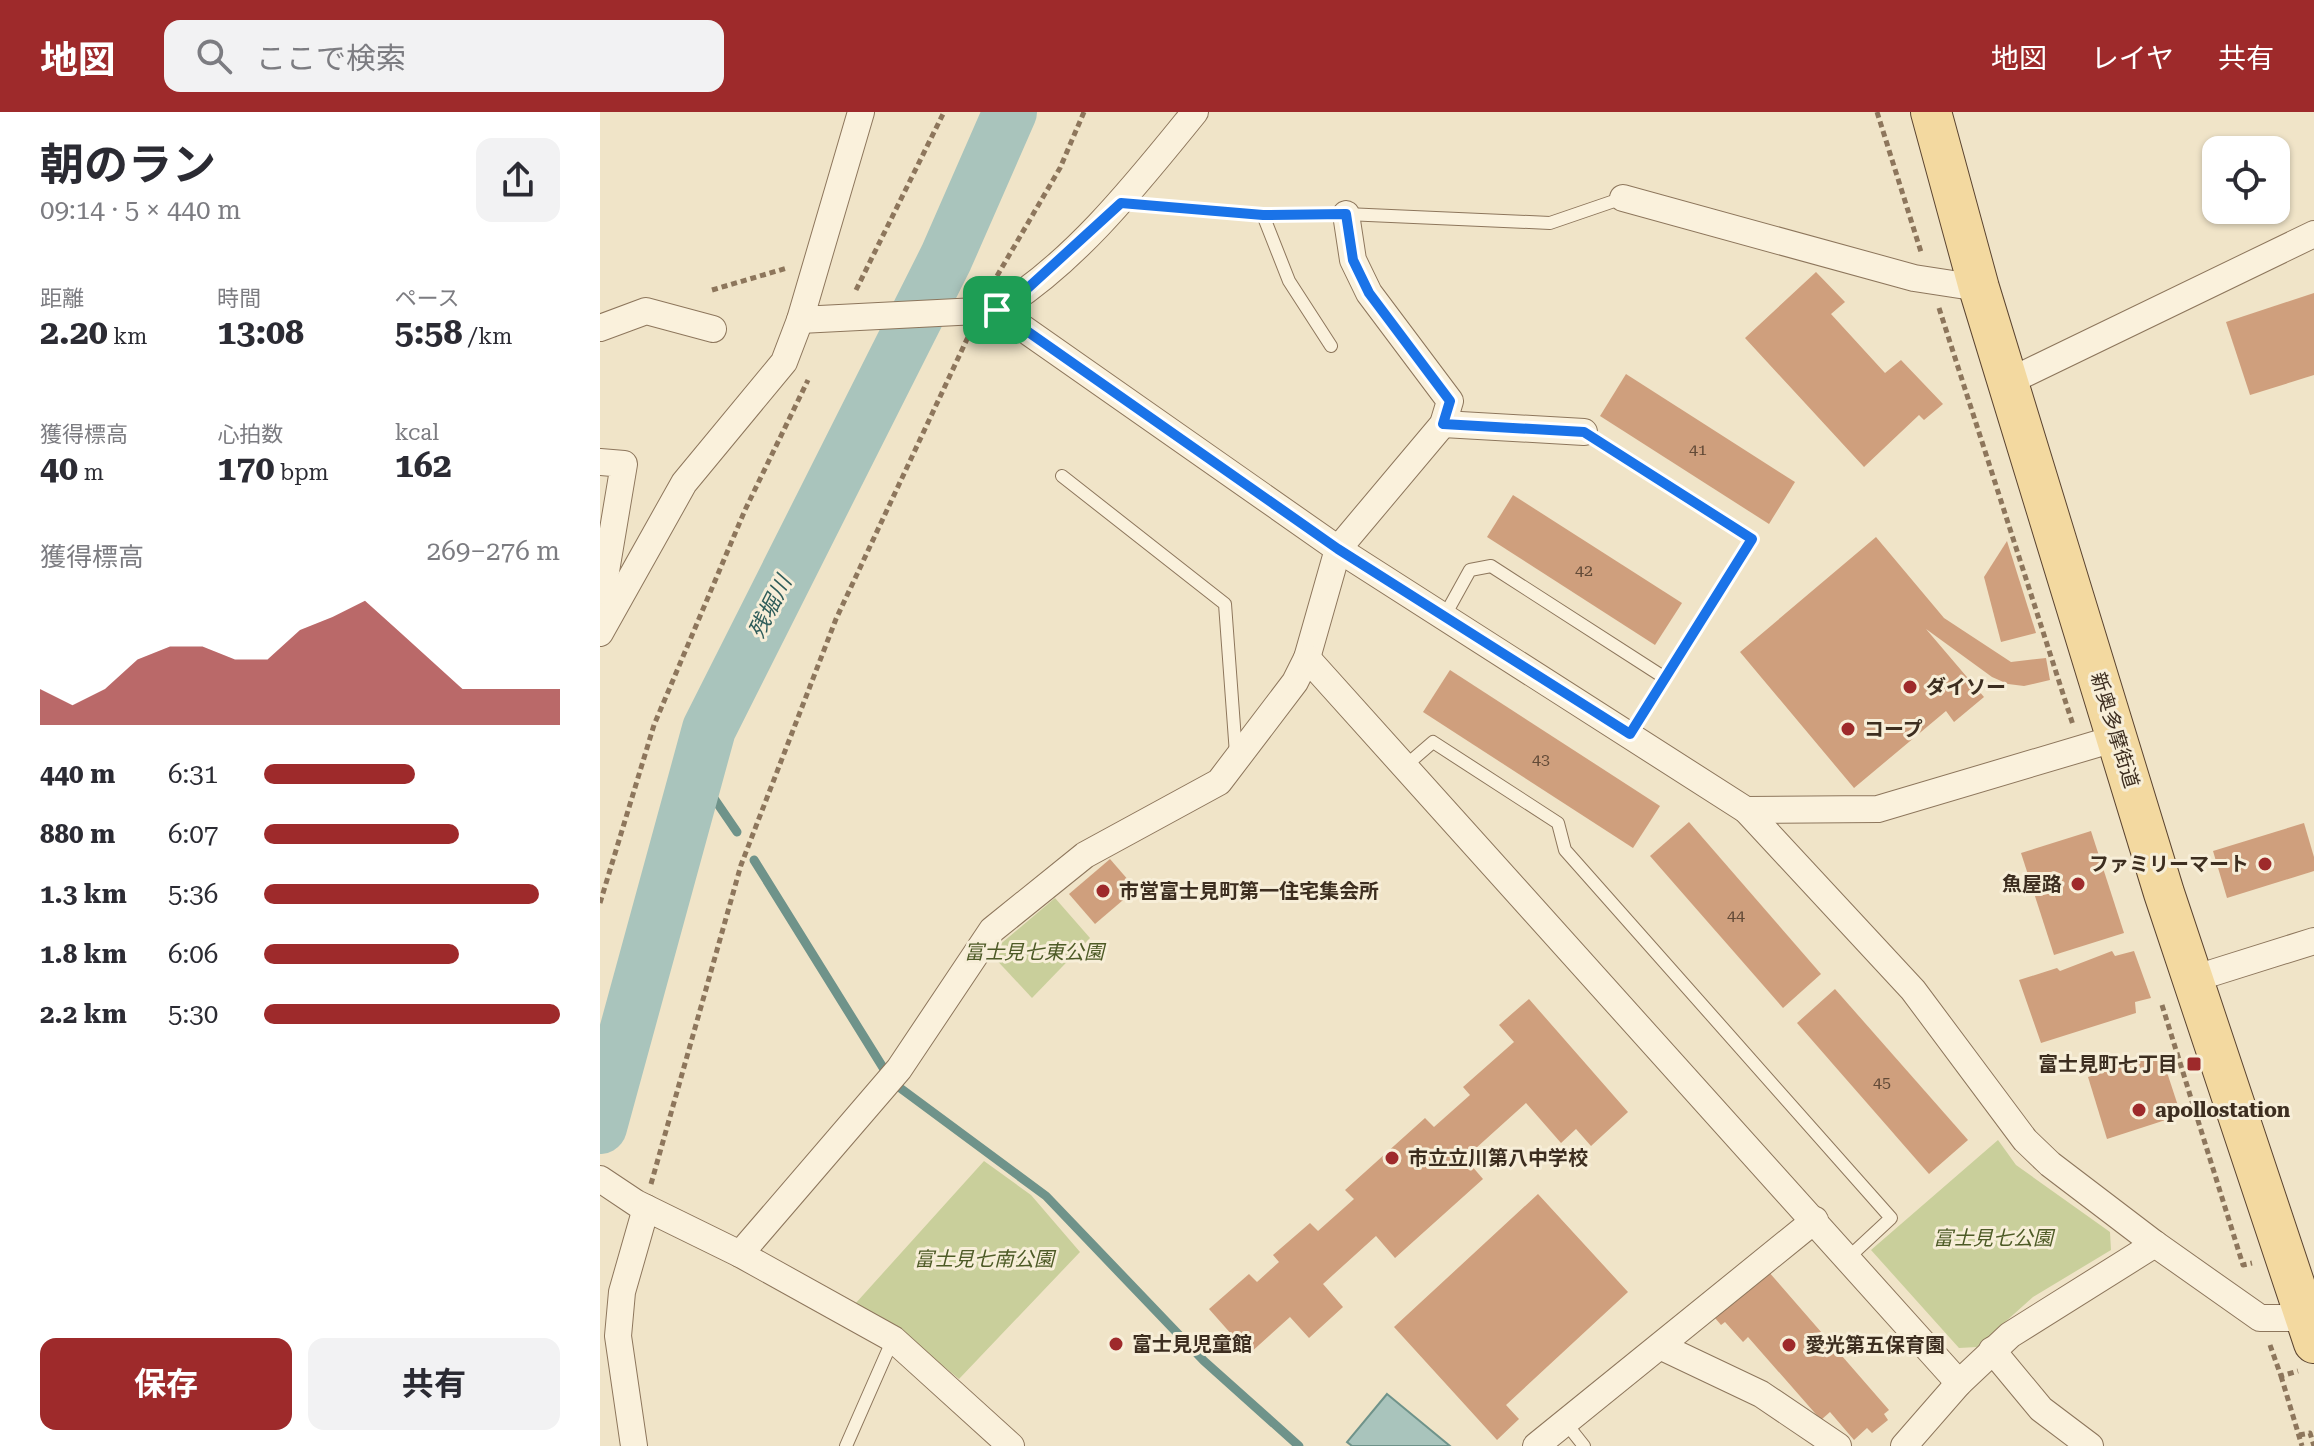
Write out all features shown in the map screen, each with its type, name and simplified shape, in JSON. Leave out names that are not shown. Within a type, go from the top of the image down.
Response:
[{"type":"main road","name":"新奥多摩街道","points":[[1931,112],[1979,288],[2117,738],[2310,1331]]},
{"type":"street","points":[[600,633],[684,483],[784,362],[800,320],[861,112]]},
{"type":"street","points":[[800,320],[988,311],[1018,297],[1121,203],[1195,112]]},
{"type":"street","points":[[1623,198],[1914,278],[1979,288]]},
{"type":"street","points":[[740,1254],[891,1078],[992,930],[1085,855],[1219,782],[1295,682],[1307,658],[1338,549],[1443,424],[1450,401],[1369,293],[1353,260],[1346,214]]},
{"type":"street","points":[[2008,382],[2314,234]]},
{"type":"street","points":[[600,328],[646,311],[713,329]]},
{"type":"street","points":[[988,311],[1338,549],[1746,810],[1913,990],[2025,1140],[2050,1164],[2155,1244],[2260,1318],[2310,1331]]},
{"type":"street","points":[[1443,424],[1584,432]]},
{"type":"street","points":[[600,462],[624,464],[600,607]]},
{"type":"street","points":[[1307,658],[1849,1257],[1959,1383]]},
{"type":"street","points":[[1746,810],[1878,809],[2117,738]]},
{"type":"street","points":[[2193,979],[2314,941]]},
{"type":"street","points":[[600,1179],[641,1206],[740,1254],[893,1339],[1011,1446]]},
{"type":"street","points":[[634,1446],[618,1336],[622,1292],[641,1206]]},
{"type":"street","points":[[1536,1446],[1815,1220]]},
{"type":"street","points":[[1904,1446],[1992,1350],[2155,1244]]},
{"type":"street","points":[[1662,1347],[1761,1394],[1838,1446]]},
{"type":"street","points":[[1992,1350],[2041,1409],[2090,1446]]},
{"type":"lane","points":[[1121,203],[1263,215],[1346,214],[1550,223],[1623,198]]},
{"type":"lane","points":[[1263,215],[1289,281],[1331,346]]},
{"type":"lane","points":[[1584,432],[1752,539],[1630,734]]},
{"type":"lane","points":[[1062,476],[1225,604],[1237,762]]},
{"type":"lane","points":[[1444,617],[1470,570],[1491,566],[1665,678]]},
{"type":"lane","points":[[1404,767],[1433,742],[1558,823],[1565,850],[1891,1218],[1849,1257]]},
{"type":"lane","points":[[846,1446],[893,1339]]},
{"type":"lane","points":[[1565,1422],[1584,1446]]},
{"type":"path","points":[[837,320],[850,303],[944,112]]},
{"type":"path","points":[[641,1206],[741,865],[836,619],[988,311],[989,291],[1060,168],[1084,112]]},
{"type":"path","points":[[712,290],[818,258]]},
{"type":"path","points":[[600,903],[654,725],[745,510],[810,376]]},
{"type":"path","points":[[2281,1376],[2302,1446]]},
{"type":"path","points":[[2299,1435],[2310,1433],[2314,1446]]},
{"type":"green space","name":"富士見七東公園","points":[[1055,898],[1090,938],[1032,998],[990,953]]},
{"type":"green space","name":"富士見七公園","points":[[1998,1140],[2016,1165],[2110,1232],[2111,1250],[2033,1297],[1977,1347],[1959,1348],[1871,1250]]},
{"type":"green space","name":"富士見七南公園","points":[[984,1161],[1031,1195],[1080,1252],[959,1379],[897,1328],[855,1304]]},
{"type":"water","points":[[1387,1394],[1450,1446],[1352,1446],[1347,1442]]},
{"type":"building","points":[[1816,272],[1845,302],[1831,314],[1885,373],[1901,360],[1943,404],[1924,420],[1919,415],[1864,467],[1745,338]]},
{"type":"building","points":[[2314,293],[2314,375],[2250,395],[2226,322]]},
{"type":"building","points":[[1626,374],[1795,482],[1769,524],[1600,416]]},
{"type":"building","points":[[1513,495],[1682,603],[1655,645],[1487,537]]},
{"type":"building","points":[[1876,537],[1944,618],[2011,662],[2046,658],[2050,680],[2024,686],[2008,684],[1992,677],[1926,629],[1984,697],[1954,722],[1946,711],[1854,788],[1740,652]]},
{"type":"building","points":[[2007,541],[2036,633],[2001,642],[1984,577]]},
{"type":"building","points":[[1450,670],[1660,806],[1633,848],[1423,712]]},
{"type":"building","points":[[1689,822],[1821,974],[1783,1008],[1650,856]]},
{"type":"building","name":"ファミリーマート","points":[[2304,823],[2314,857],[2314,871],[2227,898],[2213,851]]},
{"type":"building","points":[[2091,831],[2124,933],[2054,955],[2021,853]]},
{"type":"building","name":"市営富士見町第一住宅集会所","points":[[1110,859],[1136,889],[1095,924],[1069,894]]},
{"type":"building","points":[[2112,951],[2115,956],[2134,951],[2151,998],[2135,1002],[2136,1013],[2041,1043],[2019,980],[2057,968],[2060,971]]},
{"type":"building","points":[[1835,989],[1968,1140],[1929,1174],[1797,1023]]},
{"type":"building","points":[[1529,999],[1628,1112],[1591,1146],[1576,1129],[1561,1143],[1526,1103],[1465,1158],[1483,1179],[1395,1258],[1376,1236],[1323,1284],[1343,1307],[1309,1338],[1290,1317],[1249,1354],[1209,1309],[1249,1274],[1257,1282],[1279,1262],[1273,1255],[1310,1223],[1318,1231],[1354,1199],[1345,1190],[1425,1118],[1434,1127],[1470,1095],[1463,1087],[1514,1042],[1499,1025]]},
{"type":"building","points":[[2161,1054],[2181,1115],[2107,1139],[2088,1077]]},
{"type":"building","points":[[1538,1194],[1628,1292],[1506,1405],[1519,1419],[1497,1440],[1394,1327]]},
{"type":"building","points":[[1768,1271],[1889,1410],[1884,1414],[1888,1420],[1872,1433],[1867,1428],[1854,1440],[1830,1412],[1821,1420],[1748,1337],[1743,1342],[1725,1322],[1721,1325],[1715,1318]]},
{"type":"waterway","name":"残堀川","points":[[600,1127],[709,729],[946,258],[1010,112]]},
{"type":"waterway","points":[[698,775],[737,832]]},
{"type":"waterway","points":[[754,860],[892,1082],[1046,1196],[1204,1361],[1299,1446]]},
{"type":"place","name":"ダイソー","points":[[1910,687]]},
{"type":"place","name":"コープ","points":[[1848,729]]},
{"type":"place","name":"ファミリーマート","points":[[2265,864]]},
{"type":"place","name":"魚屋路","points":[[2078,884]]},
{"type":"place","name":"市営富士見町第一住宅集会所","points":[[1103,891]]},
{"type":"place","name":"富士見町七丁目","points":[[2194,1064]]},
{"type":"place","name":"apollostation","points":[[2139,1110]]},
{"type":"place","name":"市立立川第八中学校","points":[[1392,1158]]},
{"type":"place","name":"富士見児童館","points":[[1116,1344]]},
{"type":"place","name":"愛光第五保育園","points":[[1789,1345]]},
{"type":"route","points":[[1121,203],[1166,210],[1263,215],[1346,214],[1353,260],[1369,293],[1450,401],[1443,424],[1584,432],[1752,539],[1630,734],[1338,549],[997,310],[1018,297],[1121,203]]}]
